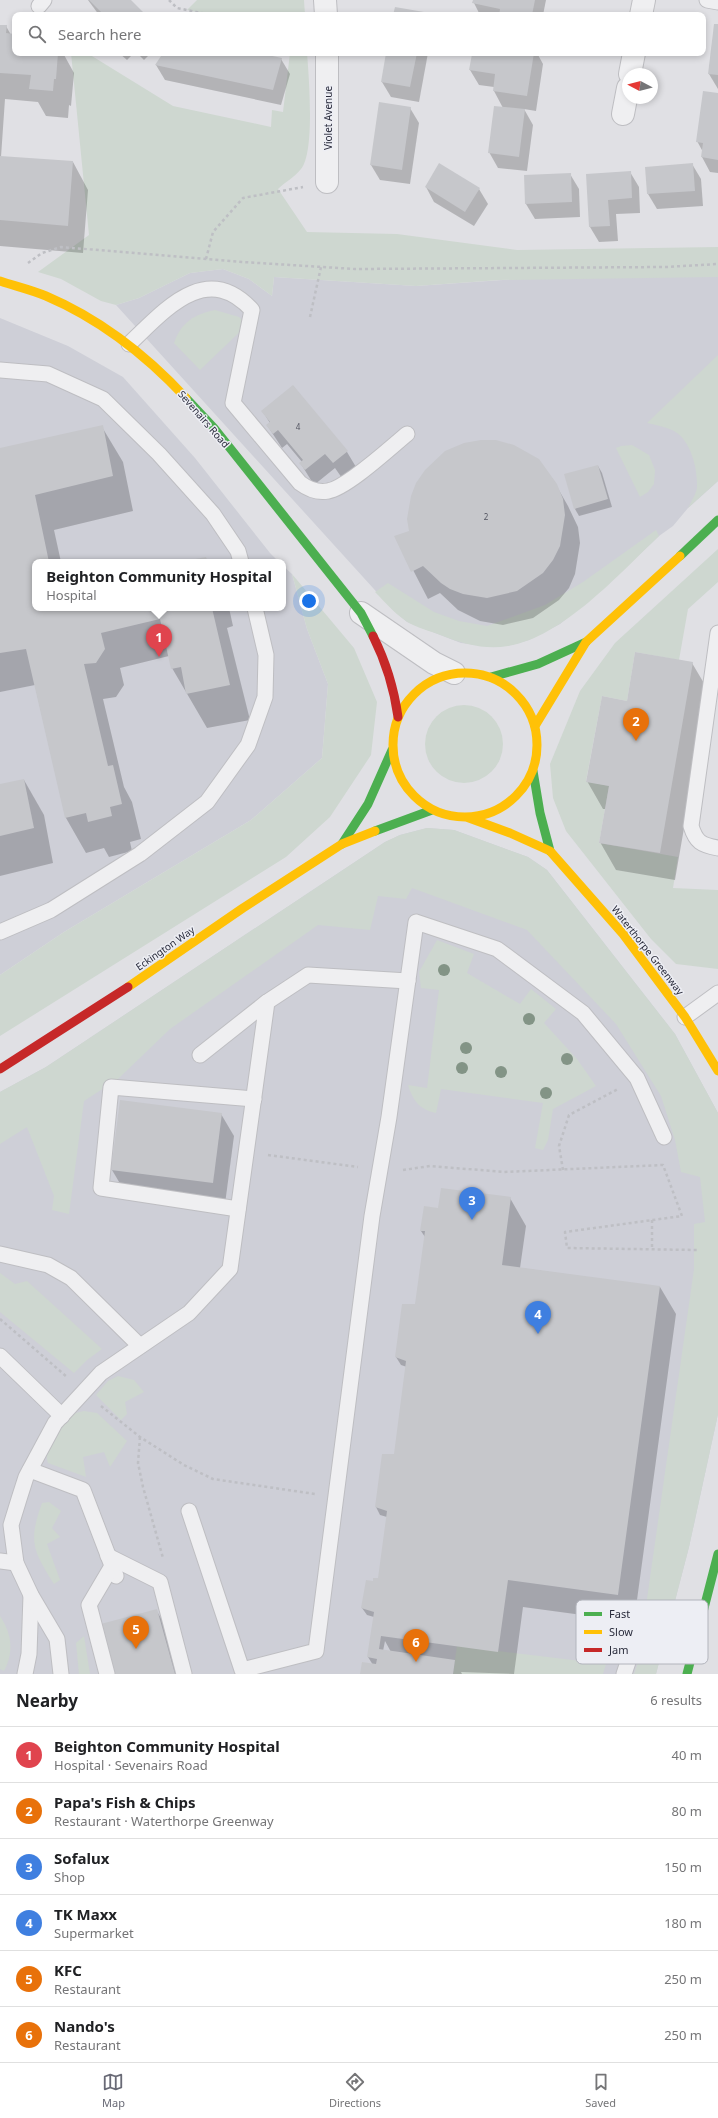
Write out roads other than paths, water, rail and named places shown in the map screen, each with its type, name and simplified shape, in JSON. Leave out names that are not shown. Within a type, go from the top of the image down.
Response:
[{"type":"main road","name":"Sevenairs Road","points":[[0,282],[46,296],[81,314],[129,344],[175,386],[214,428],[361,613],[383,657],[395,692],[398,717]]},
{"type":"main road","points":[[535,726],[586,642],[718,520]]},
{"type":"main road","points":[[491,677],[538,664],[586,642]]},
{"type":"main road","points":[[454,673],[473,673],[491,677],[510,688],[526,705],[535,726],[537,741],[533,771],[522,789],[507,804],[489,813],[468,818],[450,816],[432,810],[414,796],[400,778],[392,750],[398,717],[407,701],[420,688],[437,678],[454,673]]},
{"type":"main road","name":"Eckington Way","points":[[342,844],[368,804],[392,750]]},
{"type":"main road","name":"Waterthorpe Greenway","points":[[533,771],[540,812],[550,851]]},
{"type":"main road","name":"Eckington Way","points":[[0,1069],[124,990],[243,908],[342,844],[432,810]]},
{"type":"main road","name":"Waterthorpe Greenway","points":[[468,818],[510,833],[550,851],[623,934],[686,1017],[718,1071]]},
{"type":"main road","points":[[706,1600],[718,1554]]},
{"type":"main road","points":[[687,1674],[690,1664]]},
{"type":"street","points":[[325,0],[326,12]]},
{"type":"street","points":[[642,12],[644,0]]},
{"type":"street","name":"Violet Avenue","points":[[327,56],[327,182]]},
{"type":"street","points":[[631,68],[633,56]]},
{"type":"street","points":[[623,114],[625,104]]},
{"type":"street","name":"Sevenairs Road","points":[[361,613],[434,663],[454,673]]},
{"type":"lane","points":[[706,0],[718,2]]},
{"type":"lane","points":[[129,344],[174,302],[191,292],[208,289],[224,291],[241,297],[252,310],[233,403],[300,483],[310,490],[329,491],[358,475],[407,434]]},
{"type":"lane","points":[[0,370],[48,374],[103,399],[159,454],[213,514],[238,551],[240,559]]},
{"type":"lane","points":[[0,932],[51,910],[64,902],[140,854],[207,802],[248,745],[265,697],[266,655],[256,611]]},
{"type":"lane","points":[[718,633],[691,826],[694,837],[704,845],[718,848]]},
{"type":"lane","points":[[188,1511],[242,1670],[316,1651],[371,1224],[416,922],[497,949],[583,1012],[637,1078],[664,1137]]},
{"type":"lane","points":[[200,1055],[267,1002],[308,975],[408,981]]},
{"type":"lane","points":[[686,1017],[718,993]]},
{"type":"lane","points":[[61,1674],[57,1638],[31,1595],[16,1563],[11,1525],[30,1470],[55,1423],[100,1373],[189,1313],[230,1269],[267,1002]]},
{"type":"lane","points":[[238,1209],[101,1188],[111,1087],[254,1099]]},
{"type":"lane","points":[[0,1254],[48,1265],[71,1278],[140,1346]]},
{"type":"lane","points":[[0,1357],[62,1416]]},
{"type":"lane","points":[[30,1470],[83,1490],[112,1566]]},
{"type":"lane","points":[[0,1561],[16,1563]]},
{"type":"lane","points":[[107,1674],[89,1605],[112,1566]]},
{"type":"lane","points":[[112,1566],[160,1582],[184,1674]]},
{"type":"lane","points":[[25,1674],[29,1654],[31,1595]]},
{"type":"place","name":"Beighton Community Hospital","points":[[159,657]]},
{"type":"place","name":"Papa's Fish & Chips","points":[[636,741]]},
{"type":"place","name":"Sofalux","points":[[472,1220]]},
{"type":"place","name":"TK Maxx","points":[[538,1334]]},
{"type":"place","name":"KFC","points":[[136,1649]]},
{"type":"place","name":"Nando's","points":[[416,1662]]}]
